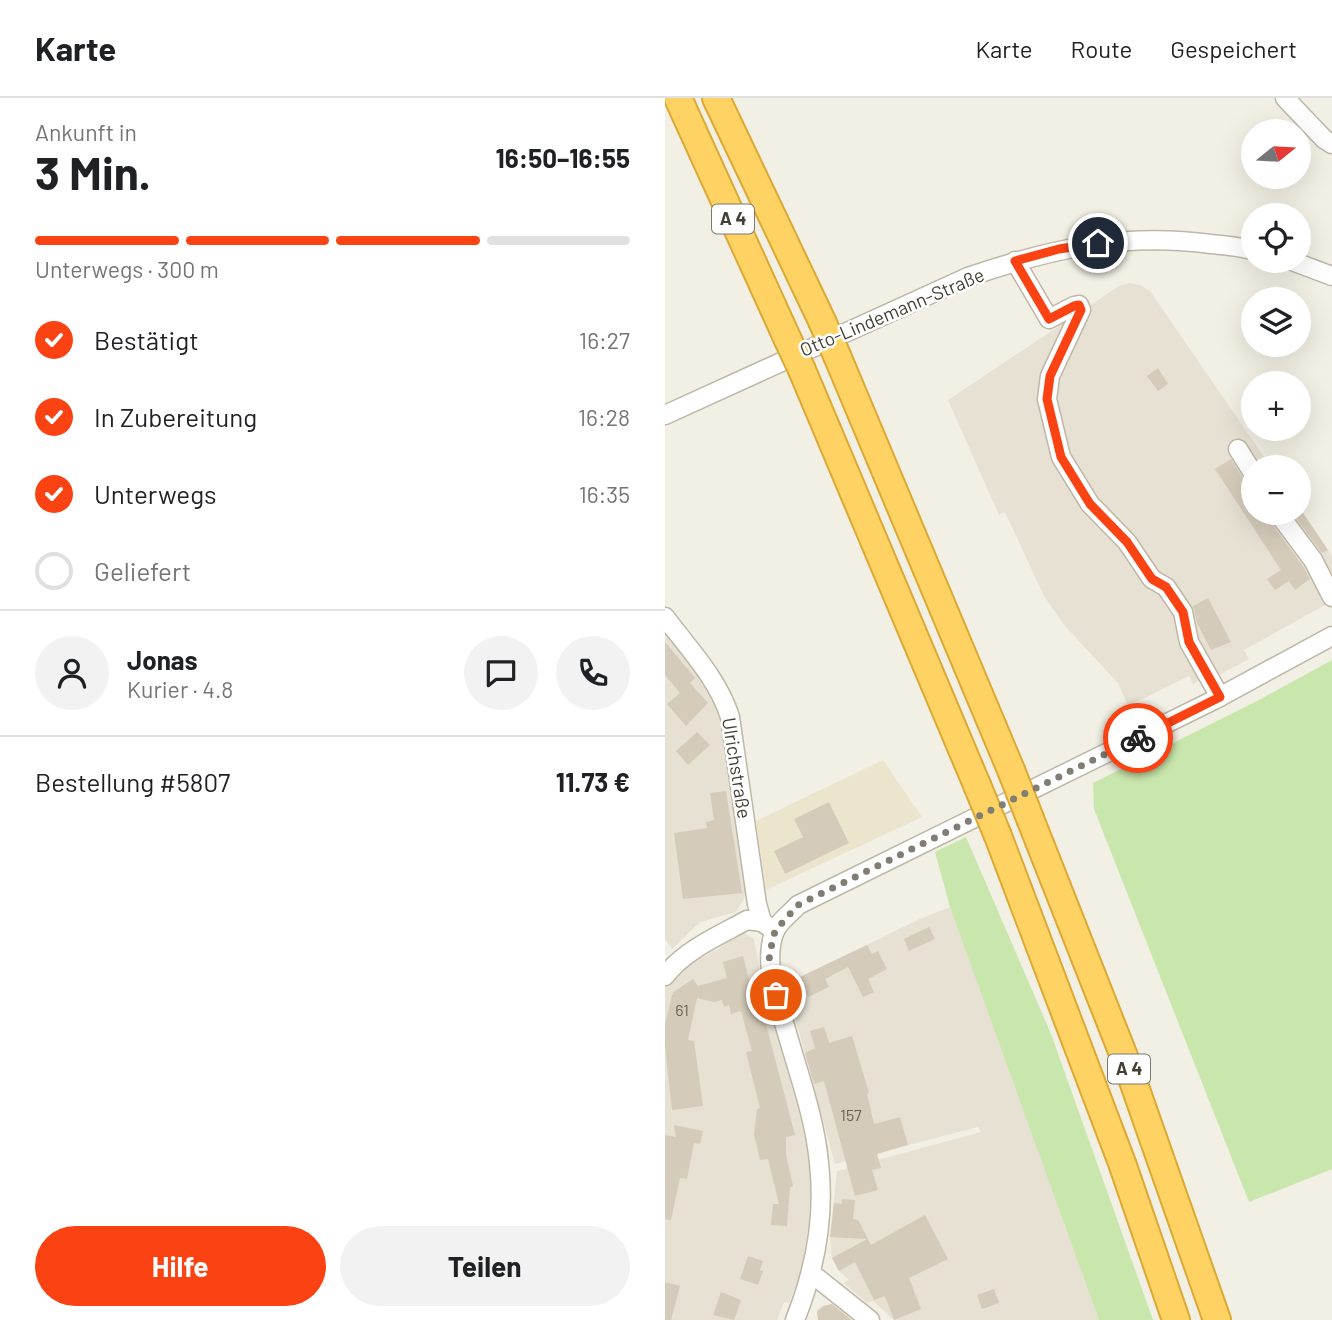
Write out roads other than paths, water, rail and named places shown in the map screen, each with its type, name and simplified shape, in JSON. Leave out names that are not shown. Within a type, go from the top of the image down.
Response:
[{"type":"highway","name":"A 4","points":[[678,98],[802,370],[998,836],[1122,1163],[1176,1320]]},
{"type":"highway","name":"A 4","points":[[716,98],[822,321],[1011,770],[1127,1064],[1217,1320]]},
{"type":"street","points":[[1285,98],[1332,144]]},
{"type":"street","name":"Otto-Lindemann-Straße","points":[[665,415],[968,277],[1015,261],[1059,249],[1142,239],[1189,241],[1241,248]]},
{"type":"street","points":[[1015,261],[1049,319],[1074,306],[1079,305],[1081,310],[1059,354],[1048,387],[1047,399],[1061,457],[1090,504],[1127,542],[1152,579],[1166,587],[1183,612],[1189,642],[1220,697]]},
{"type":"street","points":[[1311,268],[1332,276]]},
{"type":"street","points":[[1238,449],[1242,455]]},
{"type":"street","points":[[1287,525],[1313,560],[1332,597]]},
{"type":"street","name":"Ulrichstraße","points":[[665,617],[717,687],[730,717],[757,904],[768,926],[769,956],[776,995],[811,1118],[819,1160],[821,1196],[811,1273]]},
{"type":"street","points":[[665,976],[693,951],[747,920],[768,926],[798,905],[1220,697],[1332,636]]},
{"type":"street","points":[[795,1320],[811,1273],[870,1320]]}]
